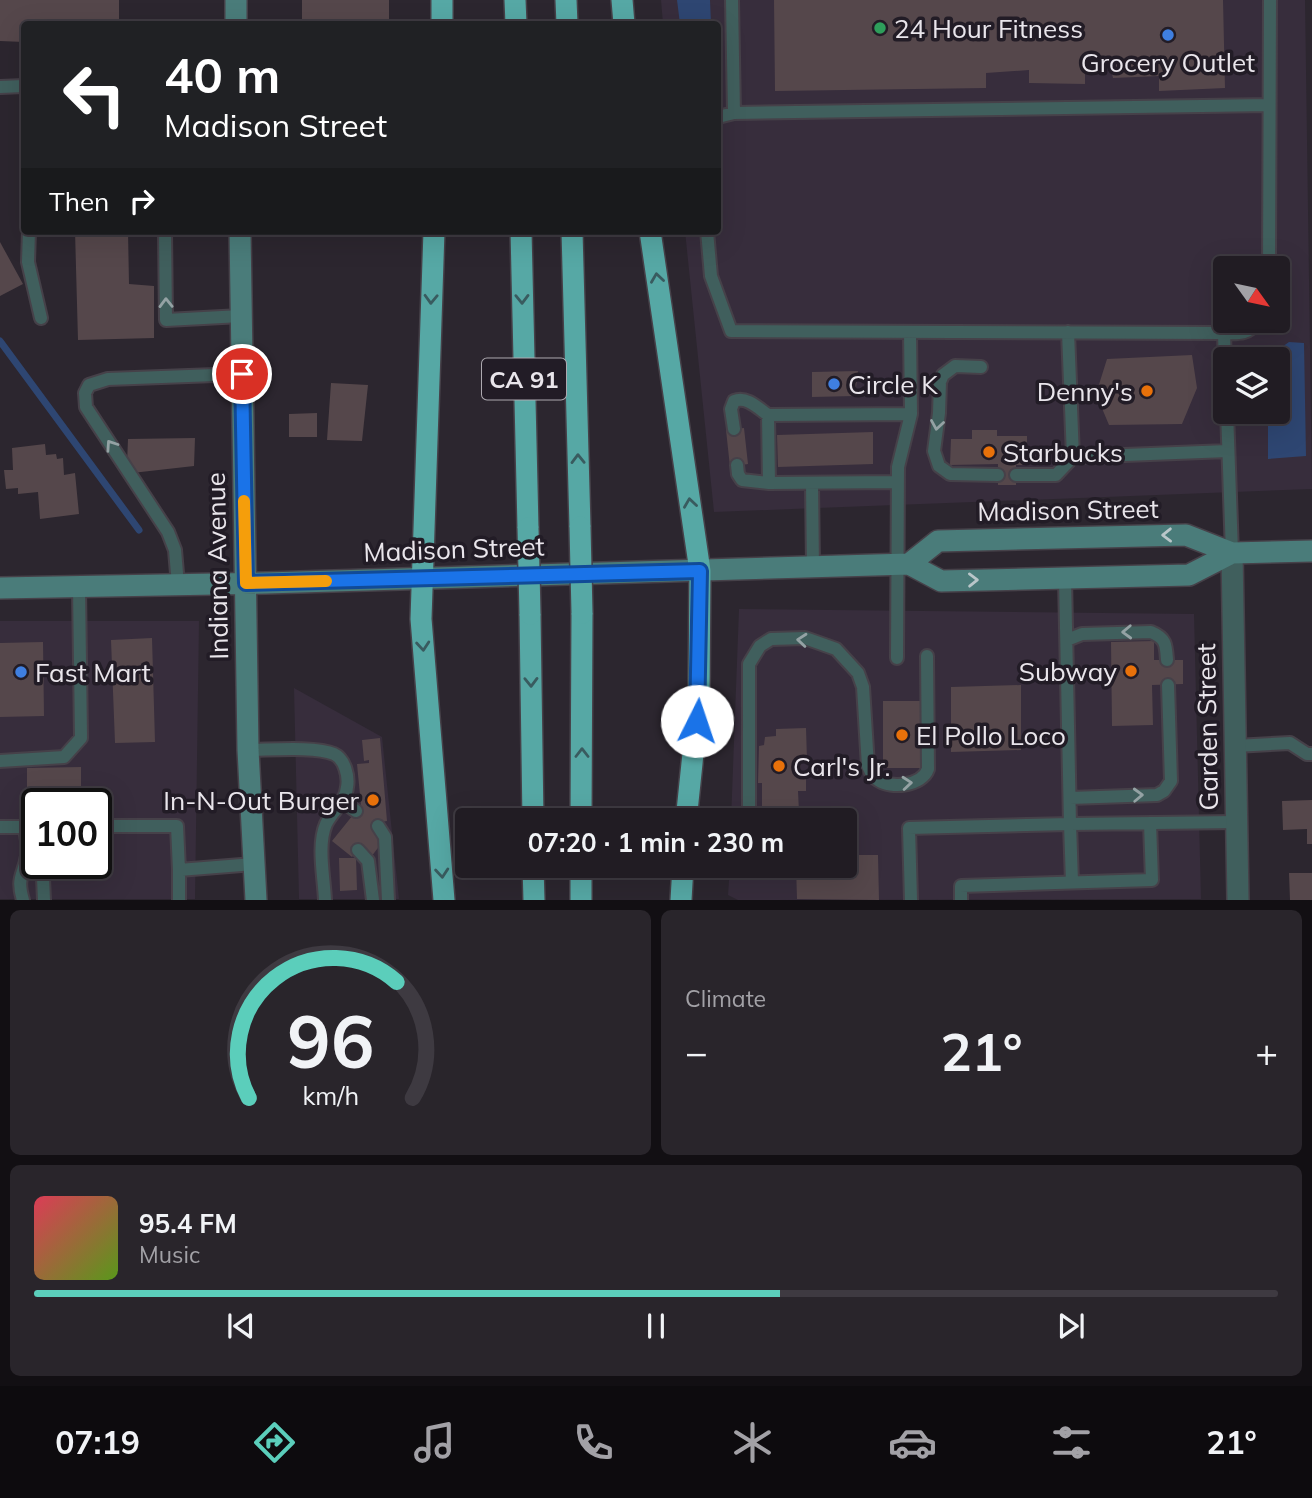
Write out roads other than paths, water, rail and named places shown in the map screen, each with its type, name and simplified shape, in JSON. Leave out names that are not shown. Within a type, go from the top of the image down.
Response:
[{"type":"highway","points":[[442,0],[442,21]]},
{"type":"highway","points":[[515,0],[516,21]]},
{"type":"highway","points":[[566,0],[567,21]]},
{"type":"highway","points":[[622,0],[624,21]]},
{"type":"highway","points":[[433,235],[421,619],[444,900]]},
{"type":"highway","name":"CA 91","points":[[521,235],[533,808]]},
{"type":"highway","name":"CA 91","points":[[572,235],[582,613],[581,808]]},
{"type":"highway","points":[[651,235],[700,571],[699,696],[688,808]]},
{"type":"highway","points":[[533,878],[534,900]]},
{"type":"highway","points":[[581,878],[581,900]]},
{"type":"highway","points":[[681,900],[682,878]]},
{"type":"main road","points":[[236,0],[236,21]]},
{"type":"main road","name":"Indiana Avenue","points":[[240,235],[248,750],[256,900]]},
{"type":"main road","name":"Madison Street","points":[[903,564],[938,541],[1186,535],[1232,553],[1312,551]]},
{"type":"main road","name":"Madison Street","points":[[0,588],[903,564],[941,581],[1189,575],[1232,553]]},
{"type":"street","name":"Garden Street","points":[[1232,553],[1238,900]]},
{"type":"lane","points":[[732,0],[734,113]]},
{"type":"lane","points":[[1269,256],[1270,0]]},
{"type":"lane","points":[[0,87],[21,86]]},
{"type":"lane","points":[[721,116],[734,113],[1269,105]]},
{"type":"lane","points":[[29,235],[28,262],[41,318]]},
{"type":"lane","points":[[165,235],[166,320],[241,316]]},
{"type":"lane","points":[[707,235],[711,276],[732,331],[1213,333]]},
{"type":"lane","points":[[897,658],[903,564],[897,482],[911,414],[910,332]]},
{"type":"lane","points":[[1068,332],[1073,457]]},
{"type":"lane","points":[[1224,347],[1224,333],[1243,333]]},
{"type":"lane","points":[[981,367],[955,366],[943,375],[940,382],[934,451],[939,467],[950,474],[998,475]]},
{"type":"lane","points":[[178,585],[175,550],[167,532],[86,407],[85,393],[89,385],[107,379],[242,374]]},
{"type":"lane","points":[[733,429],[732,409],[737,399],[747,401],[768,415],[911,414]]},
{"type":"lane","points":[[768,415],[769,483]]},
{"type":"lane","points":[[1227,424],[1232,553]]},
{"type":"lane","points":[[1016,475],[1056,475],[1073,457],[1228,451]]},
{"type":"lane","points":[[737,466],[742,480],[769,483],[897,482]]},
{"type":"lane","points":[[812,483],[813,567]]},
{"type":"lane","points":[[1065,578],[1072,882]]},
{"type":"lane","points":[[0,761],[64,757],[81,738],[79,587]]},
{"type":"lane","points":[[1067,639],[1082,634],[1151,632],[1161,636],[1166,644],[1167,660]]},
{"type":"lane","points":[[749,808],[749,664],[760,646],[771,639],[804,638],[836,649],[858,673],[863,687],[868,766],[872,776],[880,783],[915,784],[922,780],[928,769],[927,656]]},
{"type":"lane","points":[[1070,798],[1157,795],[1169,786],[1168,685]]},
{"type":"lane","points":[[1235,746],[1290,743],[1307,754],[1312,754]]},
{"type":"lane","points":[[248,750],[319,751],[335,754],[341,759],[347,787],[342,802],[326,824],[322,841],[325,900]]},
{"type":"lane","points":[[342,802],[356,811]]},
{"type":"lane","points":[[911,900],[909,828],[1237,822]]},
{"type":"lane","points":[[961,900],[961,886],[1152,880],[1150,823]]},
{"type":"lane","points":[[326,824],[339,833]]},
{"type":"lane","points":[[112,826],[177,826],[179,900]]},
{"type":"lane","points":[[378,826],[385,837],[388,900]]},
{"type":"lane","points":[[0,827],[21,827]]},
{"type":"lane","points":[[358,850],[368,861],[373,900]]},
{"type":"lane","points":[[178,870],[254,864]]},
{"type":"lane","points":[[21,870],[19,884],[23,900]]},
{"type":"lane","points":[[43,879],[44,900]]},
{"type":"water","points":[[677,0],[710,0],[711,21],[680,21]]},
{"type":"water","points":[[1289,342],[1304,343],[1306,456],[1268,459],[1268,424],[1290,424],[1290,347],[1282,347]]},
{"type":"waterway","points":[[0,341],[139,530]]},
{"type":"place","name":"24 Hour Fitness","points":[[880,28]]},
{"type":"place","name":"Grocery Outlet","points":[[1168,35]]},
{"type":"place","name":"Circle K","points":[[834,384]]},
{"type":"place","name":"Denny's","points":[[1147,391]]},
{"type":"place","name":"Starbucks","points":[[989,452]]},
{"type":"place","name":"Subway","points":[[1131,671]]},
{"type":"place","name":"Fast Mart","points":[[21,672]]},
{"type":"place","name":"El Pollo Loco","points":[[902,735]]},
{"type":"place","name":"Carl's Jr.","points":[[779,766]]},
{"type":"place","name":"In-N-Out Burger","points":[[373,800]]}]
